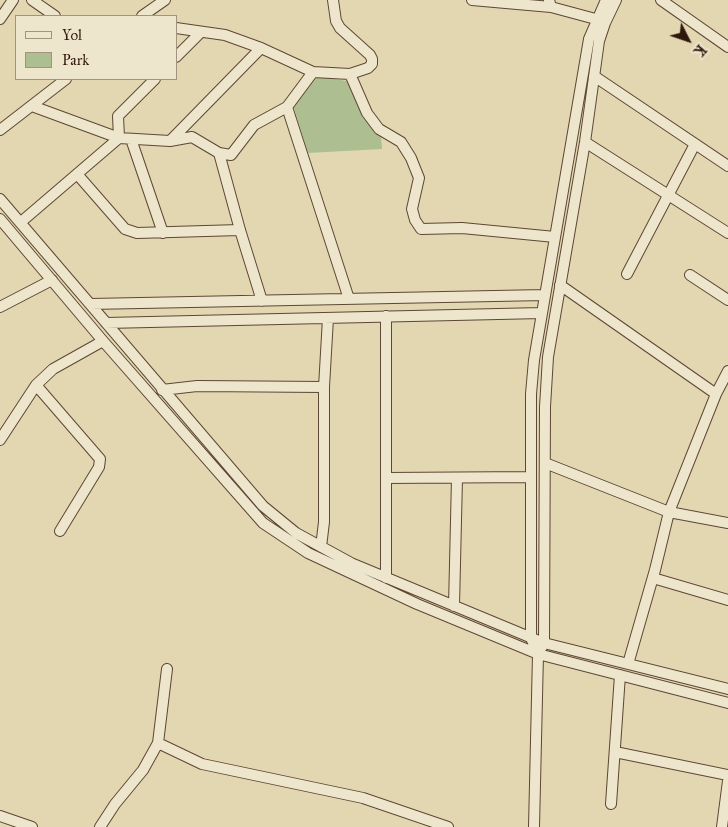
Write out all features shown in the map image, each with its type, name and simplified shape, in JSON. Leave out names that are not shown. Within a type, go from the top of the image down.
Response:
[{"type":"street","points":[[0,19],[13,0]]},
{"type":"street","points":[[32,0],[54,15]]},
{"type":"street","points":[[143,15],[165,0]]},
{"type":"street","points":[[178,28],[225,35],[261,48],[313,72],[350,74],[368,68],[372,64],[370,55],[340,28],[336,20],[333,0]]},
{"type":"street","points":[[472,0],[550,4],[601,21]]},
{"type":"street","points":[[538,654],[544,643],[545,407],[548,357],[584,142],[601,21],[606,0]]},
{"type":"street","points":[[534,827],[538,654],[531,638],[531,394],[534,360],[589,39],[616,0]]},
{"type":"street","points":[[661,0],[728,46]]},
{"type":"street","points":[[178,55],[201,32]]},
{"type":"street","points":[[170,141],[261,48]]},
{"type":"street","points":[[32,106],[119,138],[170,141],[192,138],[219,153],[231,155],[254,125],[288,106],[313,72]]},
{"type":"street","points":[[350,74],[367,112],[379,129],[401,142],[411,158],[419,178],[412,209],[415,220],[422,228],[462,228],[555,237]]},
{"type":"street","points":[[594,76],[728,166]]},
{"type":"street","points":[[0,130],[65,80]]},
{"type":"street","points":[[119,138],[118,116],[154,80]]},
{"type":"street","points":[[288,106],[349,299]]},
{"type":"street","points":[[21,222],[119,138]]},
{"type":"street","points":[[131,139],[163,233]]},
{"type":"street","points":[[584,142],[728,233]]},
{"type":"street","points":[[627,274],[695,144]]},
{"type":"street","points":[[219,153],[262,300]]},
{"type":"street","points":[[77,174],[125,229],[137,234],[240,230]]},
{"type":"street","points":[[0,198],[263,506],[296,534],[351,564],[544,643],[728,689]]},
{"type":"street","points":[[0,219],[102,341],[263,523],[308,553],[361,580],[538,654],[728,703]]},
{"type":"street","points":[[690,275],[728,300]]},
{"type":"street","points":[[0,307],[52,280]]},
{"type":"street","points":[[560,286],[716,394]]},
{"type":"street","points":[[90,304],[545,295]]},
{"type":"street","points":[[106,323],[542,313]]},
{"type":"street","points":[[386,316],[386,578]]},
{"type":"street","points":[[321,547],[324,522],[324,387],[328,318]]},
{"type":"street","points":[[0,440],[36,384],[52,369],[102,341]]},
{"type":"street","points":[[628,664],[653,578],[669,512],[716,394],[728,370]]},
{"type":"street","points":[[36,384],[100,459],[100,467],[60,531]]},
{"type":"street","points":[[162,390],[197,386],[324,387]]},
{"type":"street","points":[[545,463],[669,512],[728,523]]},
{"type":"street","points":[[386,478],[531,477]]},
{"type":"street","points":[[454,606],[457,478]]},
{"type":"street","points":[[653,578],[728,600]]},
{"type":"street","points":[[100,827],[115,804],[143,770],[158,743],[167,669]]},
{"type":"street","points":[[611,804],[620,675]]},
{"type":"street","points":[[158,743],[202,764],[363,798],[448,827]]},
{"type":"street","points":[[615,752],[728,775]]},
{"type":"street","points":[[722,827],[728,781]]},
{"type":"street","points":[[0,816],[32,827]]},
{"type":"green space","points":[[315,76],[347,81],[356,100],[381,136],[382,149],[308,153],[293,105]]}]
